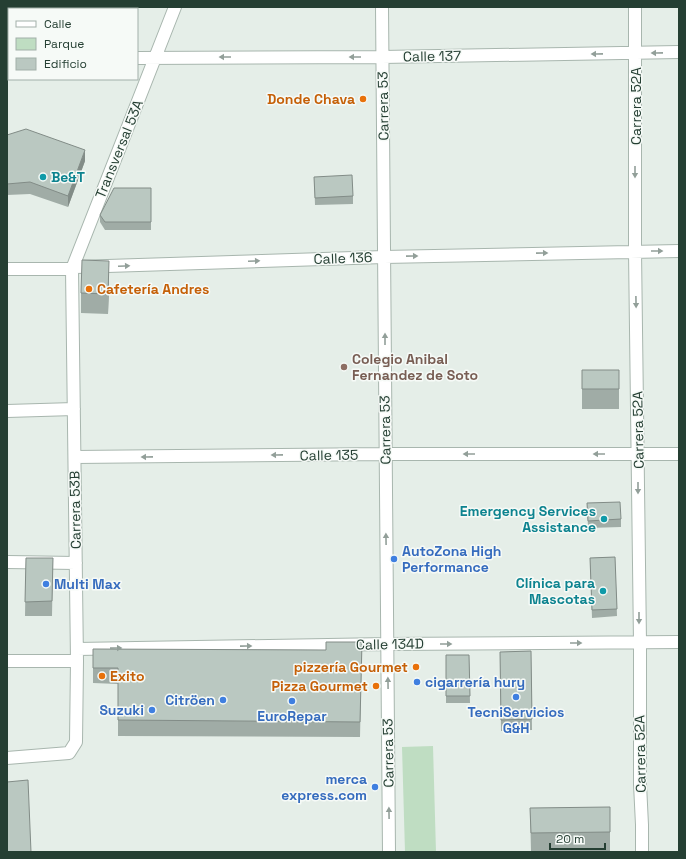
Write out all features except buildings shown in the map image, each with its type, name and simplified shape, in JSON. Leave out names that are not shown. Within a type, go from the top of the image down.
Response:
[{"type":"street","name":"Transversal 53A","points":[[72,269],[175,7]]},
{"type":"street","name":"Carrera 53","points":[[382,7],[389,852]]},
{"type":"street","name":"Carrera 52A","points":[[635,7],[635,251],[640,642],[640,784],[642,852]]},
{"type":"street","name":"Calle 137","points":[[138,58],[382,57],[679,52]]},
{"type":"street","name":"Calle 136","points":[[7,269],[72,269],[76,267],[384,257],[679,251]]},
{"type":"street","name":"Carrera 53B","points":[[7,758],[69,753],[76,742],[78,661],[72,269]]},
{"type":"street","points":[[7,411],[74,409]]},
{"type":"street","name":"Calle 135","points":[[75,457],[386,454],[679,454]]},
{"type":"street","points":[[7,562],[76,563]]},
{"type":"street","name":"Calle 134D","points":[[77,649],[388,644],[679,642]]},
{"type":"street","points":[[7,661],[78,661]]},
{"type":"green space","points":[[433,746],[436,852],[405,852],[402,747]]},
{"type":"water","points":[[11,7],[46,7],[46,8]]},
{"type":"water","points":[[8,12],[7,68],[7,14]]},
{"type":"place","name":"Donde Chava","points":[[363,99]]},
{"type":"place","name":"Be&T","points":[[43,177]]},
{"type":"place","name":"Cafetería Andres","points":[[89,289]]},
{"type":"place","name":"Colegio Anibal Fernandez de Soto","points":[[344,367]]},
{"type":"place","name":"Emergency Services Assistance","points":[[604,519]]},
{"type":"place","name":"AutoZona High Performance","points":[[394,559]]},
{"type":"place","name":"Multi Max","points":[[46,584]]},
{"type":"place","name":"Clínica para Mascotas","points":[[603,591]]},
{"type":"place","name":"pizzería Gourmet","points":[[416,667]]},
{"type":"place","name":"Exito","points":[[102,676]]},
{"type":"place","name":"cigarrería hury","points":[[417,682]]},
{"type":"place","name":"Pizza Gourmet","points":[[376,686]]},
{"type":"place","name":"TecniServicios G&H","points":[[516,697]]},
{"type":"place","name":"Citröen","points":[[223,700]]},
{"type":"place","name":"EuroRepar","points":[[292,701]]},
{"type":"place","name":"Suzuki","points":[[152,710]]},
{"type":"place","name":"merca express.com","points":[[375,787]]}]
